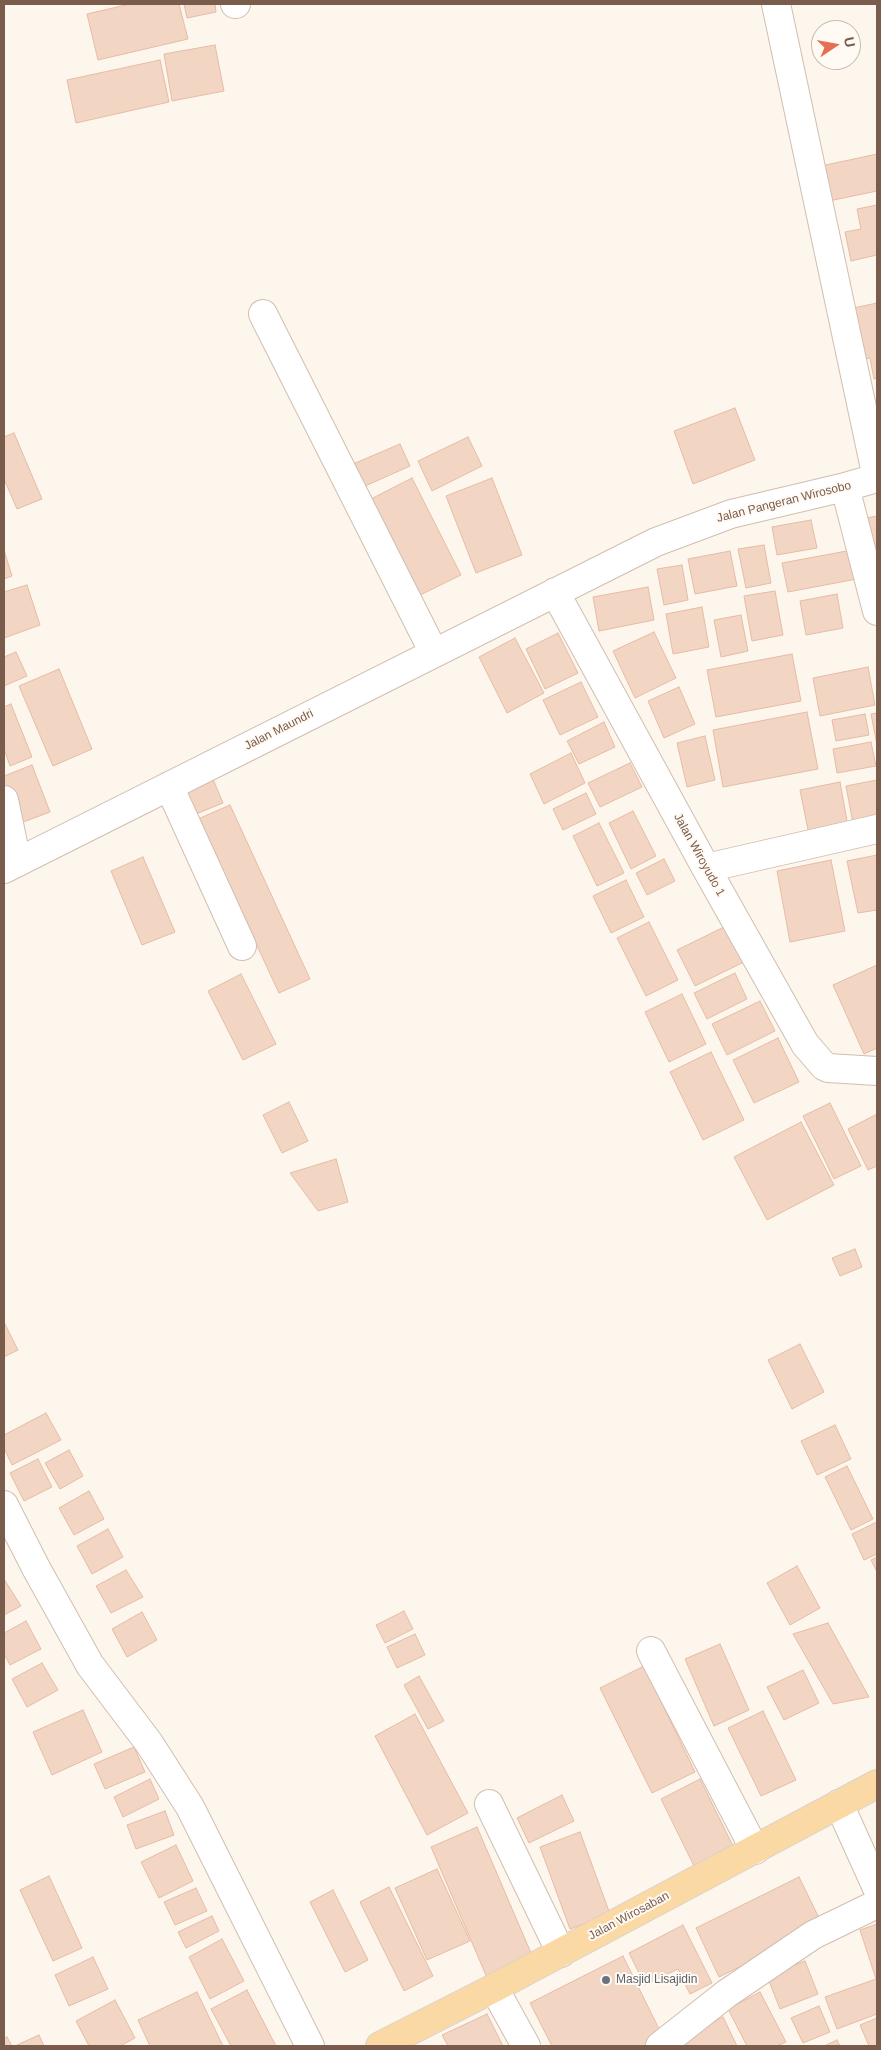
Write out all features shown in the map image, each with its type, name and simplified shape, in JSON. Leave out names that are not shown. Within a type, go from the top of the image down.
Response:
[{"type":"main road","name":"Jalan Wirosaban","points":[[380,2046],[561,1953],[877,1784]]},
{"type":"street","points":[[776,4],[877,478]]},
{"type":"street","points":[[263,314],[434,653]]},
{"type":"street","name":"Jalan Pangeran Wirosobo","points":[[555,592],[656,542],[694,527],[731,514],[877,478]]},
{"type":"street","points":[[845,487],[877,610]]},
{"type":"street","name":"Jalan Maundri","points":[[10,865],[555,592]]},
{"type":"street","name":"Jalan Wiroyudo 1","points":[[555,592],[706,868],[806,1044],[824,1066],[828,1068],[877,1071]]},
{"type":"street","points":[[169,786],[242,946]]},
{"type":"street","points":[[4,800],[10,865]]},
{"type":"street","points":[[706,868],[877,829]]},
{"type":"street","points":[[4,1504],[36,1568],[90,1665],[149,1743],[190,1807],[310,2046]]},
{"type":"street","points":[[651,1651],[754,1850]]},
{"type":"street","points":[[488,1804],[561,1953]]},
{"type":"street","points":[[839,1804],[877,1888]]},
{"type":"street","points":[[660,2046],[726,1994],[813,1935],[877,1904]]},
{"type":"street","points":[[494,1988],[526,2046]]},
{"type":"building","points":[[130,4],[179,4],[188,39],[98,60],[87,14]]},
{"type":"building","points":[[184,4],[215,4],[216,12],[187,18]]},
{"type":"building","points":[[215,45],[224,91],[172,101],[164,54]]},
{"type":"building","points":[[160,60],[169,102],[76,123],[67,80]]},
{"type":"building","points":[[877,154],[877,191],[829,201],[821,166]]},
{"type":"building","points":[[877,205],[877,255],[851,261],[845,232],[861,229],[857,209]]},
{"type":"building","points":[[877,303],[877,378],[874,379],[870,358],[860,360],[849,309]]},
{"type":"building","points":[[735,408],[755,460],[693,484],[674,431]]},
{"type":"building","points":[[14,433],[42,499],[17,509],[4,479],[4,437]]},
{"type":"building","points":[[468,437],[482,466],[432,491],[418,461]]},
{"type":"building","points":[[400,444],[410,466],[363,487],[353,464]]},
{"type":"building","points":[[412,478],[461,575],[414,598],[367,501]]},
{"type":"building","points":[[492,478],[522,555],[476,573],[446,496]]},
{"type":"building","points":[[877,516],[877,567],[866,518]]},
{"type":"building","points":[[811,520],[817,548],[777,555],[772,527]]},
{"type":"building","points":[[764,545],[771,583],[746,588],[738,549]]},
{"type":"building","points":[[4,550],[12,576],[4,579]]},
{"type":"building","points":[[852,550],[857,579],[788,592],[782,563]]},
{"type":"building","points":[[730,551],[737,586],[695,594],[688,559]]},
{"type":"building","points":[[682,565],[688,600],[664,605],[657,569]]},
{"type":"building","points":[[27,585],[40,625],[4,638],[4,592]]},
{"type":"building","points":[[648,587],[654,620],[599,631],[593,597]]},
{"type":"building","points":[[775,591],[783,635],[752,641],[744,596]]},
{"type":"building","points":[[837,594],[843,628],[806,635],[800,601]]},
{"type":"building","points":[[702,607],[709,647],[673,654],[666,614]]},
{"type":"building","points":[[741,615],[748,651],[721,657],[714,620]]},
{"type":"building","points":[[654,632],[676,678],[635,698],[613,651]]},
{"type":"building","points":[[558,633],[578,673],[545,689],[526,649]]},
{"type":"building","points":[[515,638],[544,693],[507,713],[479,657]]},
{"type":"building","points":[[16,652],[27,676],[4,686],[4,657]]},
{"type":"building","points":[[792,654],[801,701],[716,717],[707,670]]},
{"type":"building","points":[[868,667],[875,705],[820,716],[813,678]]},
{"type":"building","points":[[59,669],[92,749],[53,766],[19,686]]},
{"type":"building","points":[[581,682],[598,717],[560,735],[543,700]]},
{"type":"building","points":[[679,687],[695,724],[664,738],[648,701]]},
{"type":"building","points":[[11,704],[32,757],[10,766],[4,749],[4,707]]},
{"type":"building","points":[[807,712],[818,769],[723,787],[713,730]]},
{"type":"building","points":[[877,713],[877,745],[871,714]]},
{"type":"building","points":[[865,714],[869,735],[836,741],[832,720]]},
{"type":"building","points":[[604,722],[615,747],[579,764],[567,741]]},
{"type":"building","points":[[705,736],[715,780],[687,787],[677,743]]},
{"type":"building","points":[[871,742],[876,766],[837,773],[833,749]]},
{"type":"building","points":[[571,753],[585,783],[544,804],[530,774]]},
{"type":"building","points":[[630,763],[642,787],[600,807],[588,783]]},
{"type":"building","points":[[32,765],[50,812],[18,824],[4,785],[4,776]]},
{"type":"building","points":[[210,772],[223,803],[196,814],[183,783]]},
{"type":"building","points":[[877,780],[877,824],[854,829],[846,786]]},
{"type":"building","points":[[840,782],[849,832],[810,840],[800,790]]},
{"type":"building","points":[[586,793],[596,814],[563,830],[553,809]]},
{"type":"building","points":[[230,805],[310,979],[279,993],[198,819]]},
{"type":"building","points":[[633,811],[656,856],[631,869],[609,823]]},
{"type":"building","points":[[599,823],[624,873],[597,886],[573,836]]},
{"type":"building","points":[[877,855],[877,910],[858,913],[847,861]]},
{"type":"building","points":[[143,857],[175,932],[142,945],[111,871]]},
{"type":"building","points":[[664,859],[675,881],[647,895],[636,873]]},
{"type":"building","points":[[831,860],[845,931],[790,942],[777,871]]},
{"type":"building","points":[[626,880],[644,917],[611,933],[593,896]]},
{"type":"building","points":[[649,922],[678,980],[646,996],[617,938]]},
{"type":"building","points":[[728,925],[746,961],[695,986],[677,950]]},
{"type":"building","points":[[877,965],[877,1048],[864,1054],[833,985]]},
{"type":"building","points":[[735,973],[747,999],[707,1019],[694,993]]},
{"type":"building","points":[[241,974],[276,1044],[243,1060],[208,991]]},
{"type":"building","points":[[682,994],[706,1044],[669,1062],[645,1012]]},
{"type":"building","points":[[760,1001],[775,1031],[727,1055],[712,1024]]},
{"type":"building","points":[[778,1038],[799,1082],[754,1103],[733,1060]]},
{"type":"building","points":[[711,1052],[744,1120],[703,1140],[670,1072]]},
{"type":"building","points":[[289,1102],[308,1141],[282,1153],[263,1115]]},
{"type":"building","points":[[830,1103],[861,1166],[834,1179],[803,1116]]},
{"type":"building","points":[[877,1114],[877,1166],[868,1170],[848,1129]]},
{"type":"building","points":[[801,1122],[834,1185],[767,1220],[734,1157]]},
{"type":"building","points":[[336,1159],[348,1202],[318,1211],[290,1173]]},
{"type":"building","points":[[855,1249],[862,1267],[840,1276],[832,1258]]},
{"type":"building","points":[[4,1322],[18,1350],[4,1357]]},
{"type":"building","points":[[800,1344],[824,1392],[792,1409],[768,1360]]},
{"type":"building","points":[[46,1413],[61,1440],[12,1465],[4,1448],[4,1435]]},
{"type":"building","points":[[835,1425],[851,1459],[817,1475],[801,1441]]},
{"type":"building","points":[[69,1450],[83,1476],[60,1489],[45,1463]]},
{"type":"building","points":[[38,1459],[52,1487],[24,1501],[10,1473]]},
{"type":"building","points":[[847,1466],[873,1519],[851,1530],[825,1477]]},
{"type":"building","points":[[89,1491],[104,1519],[74,1535],[59,1508]]},
{"type":"building","points":[[877,1522],[877,1554],[864,1560],[852,1534]]},
{"type":"building","points":[[108,1529],[123,1557],[92,1574],[77,1546]]},
{"type":"building","points":[[877,1557],[877,1572],[871,1560]]},
{"type":"building","points":[[797,1566],[820,1608],[790,1625],[767,1583]]},
{"type":"building","points":[[126,1570],[143,1597],[111,1613],[96,1586]]},
{"type":"building","points":[[4,1579],[21,1606],[4,1615]]},
{"type":"building","points":[[404,1611],[413,1629],[385,1643],[376,1625]]},
{"type":"building","points":[[142,1612],[157,1640],[127,1657],[112,1629]]},
{"type":"building","points":[[26,1621],[41,1649],[10,1665],[4,1654],[4,1633]]},
{"type":"building","points":[[828,1623],[869,1697],[833,1704],[793,1634]]},
{"type":"building","points":[[415,1634],[425,1655],[397,1668],[387,1647]]},
{"type":"building","points":[[720,1644],[749,1710],[714,1726],[685,1659]]},
{"type":"building","points":[[42,1663],[58,1690],[27,1707],[12,1679]]},
{"type":"building","points":[[644,1666],[695,1772],[652,1793],[600,1688]]},
{"type":"building","points":[[803,1670],[819,1703],[784,1720],[767,1687]]},
{"type":"building","points":[[419,1676],[444,1721],[428,1729],[404,1685]]},
{"type":"building","points":[[83,1710],[102,1752],[52,1775],[33,1732]]},
{"type":"building","points":[[763,1711],[796,1780],[761,1796],[728,1728]]},
{"type":"building","points":[[415,1714],[468,1813],[427,1835],[375,1736]]},
{"type":"building","points":[[134,1747],[145,1772],[105,1789],[94,1764]]},
{"type":"building","points":[[150,1779],[159,1799],[123,1817],[114,1797]]},
{"type":"building","points":[[700,1779],[734,1848],[695,1868],[661,1799]]},
{"type":"building","points":[[562,1795],[574,1821],[529,1843],[517,1818]]},
{"type":"building","points":[[165,1811],[174,1835],[136,1849],[127,1825]]},
{"type":"building","points":[[477,1827],[534,1960],[488,1980],[431,1847]]},
{"type":"building","points":[[580,1832],[610,1914],[570,1929],[540,1847]]},
{"type":"building","points":[[176,1845],[193,1881],[159,1898],[141,1862]]},
{"type":"building","points":[[437,1869],[470,1941],[427,1960],[395,1888]]},
{"type":"building","points":[[49,1876],[82,1948],[53,1961],[20,1890]]},
{"type":"building","points":[[799,1877],[823,1926],[719,1977],[696,1928]]},
{"type":"building","points":[[389,1887],[433,1976],[404,1991],[360,1902]]},
{"type":"building","points":[[196,1888],[207,1911],[175,1925],[164,1902]]},
{"type":"building","points":[[333,1890],[368,1960],[345,1972],[310,1902]]},
{"type":"building","points":[[212,1916],[219,1931],[186,1948],[178,1932]]},
{"type":"building","points":[[877,1924],[877,2014],[837,2029],[825,1997],[876,1979],[860,1930]]},
{"type":"building","points":[[683,1925],[712,1983],[690,1994],[678,1969],[645,1985],[629,1953]]},
{"type":"building","points":[[222,1939],[244,1981],[210,1999],[189,1957]]},
{"type":"building","name":"Masjid Lisajidin","points":[[623,1956],[664,2039],[651,2046],[552,2046],[530,2003]]},
{"type":"building","points":[[93,1957],[108,1989],[69,2006],[55,1975]]},
{"type":"building","points":[[805,1961],[818,1994],[780,2009],[767,1976]]},
{"type":"building","points":[[247,1990],[276,2046],[231,2046],[211,2009]]},
{"type":"building","points":[[197,1992],[223,2046],[150,2046],[138,2020]]},
{"type":"building","points":[[760,1992],[786,2042],[777,2046],[747,2046],[728,2009]]},
{"type":"building","points":[[115,2000],[135,2038],[120,2046],[89,2046],[76,2021]]},
{"type":"building","points":[[819,2006],[830,2032],[803,2043],[791,2018]]},
{"type":"building","points":[[487,2014],[503,2046],[448,2046],[442,2035]]},
{"type":"building","points":[[723,2017],[737,2046],[684,2046],[680,2039]]},
{"type":"building","points":[[877,2018],[877,2046],[869,2046],[860,2025]]},
{"type":"building","points":[[39,2035],[44,2046],[17,2046],[17,2045]]},
{"type":"building","points":[[7,2037],[12,2046],[4,2046],[4,2038]]},
{"type":"building","points":[[837,2040],[840,2046],[824,2046]]},
{"type":"place","name":"Masjid Lisajidin","points":[[606,1980]]}]
